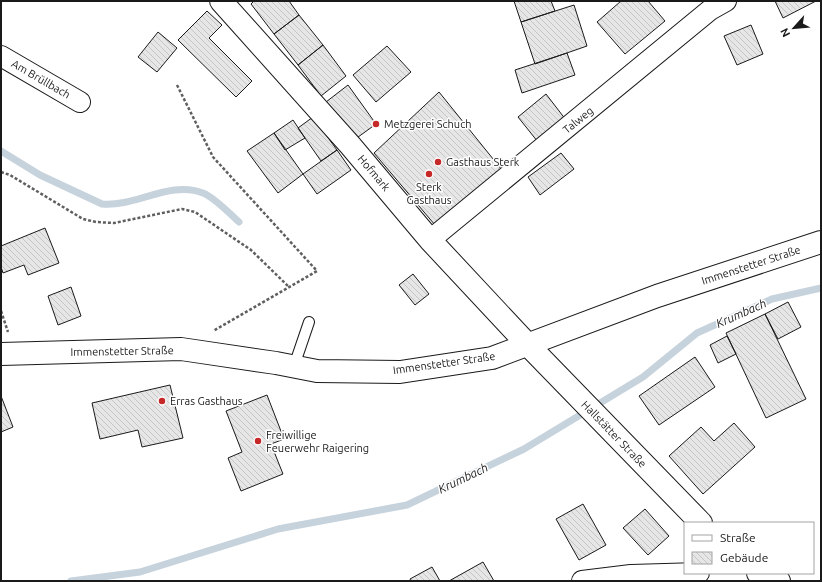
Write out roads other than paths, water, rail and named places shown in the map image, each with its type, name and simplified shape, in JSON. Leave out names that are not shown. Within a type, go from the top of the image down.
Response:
[{"type":"main road","name":"Hofmark","points":[[221,1],[314,104],[430,240],[528,345]]},
{"type":"main road","name":"Immenstetter Straße","points":[[1,354],[181,349],[294,366],[316,371],[400,372],[492,358],[657,296],[821,242]]},
{"type":"main road","name":"Hallstätter Straße","points":[[528,345],[700,522]]},
{"type":"main road","points":[[759,574],[762,577],[779,581]]},
{"type":"street","name":"Talweg","points":[[430,240],[710,10],[726,1]]},
{"type":"street","name":"Am Brüllbach","points":[[1,56],[80,102]]},
{"type":"street","points":[[582,581],[631,575],[684,573]]},
{"type":"lane","points":[[294,366],[309,322]]},
{"type":"waterway","points":[[1,151],[40,175],[102,204],[115,204],[166,192],[191,190],[203,193],[212,198],[239,222]]},
{"type":"waterway","name":"Krumbach","points":[[71,581],[140,572],[278,529],[407,505],[524,449],[643,377],[697,333],[772,299],[821,288]]},
{"type":"place","name":"Metzgerei Schuch","points":[[376,124]]},
{"type":"place","name":"Gasthaus Sterk","points":[[438,162]]},
{"type":"place","name":"Sterk Gasthaus","points":[[429,174]]},
{"type":"place","name":"Erras Gasthaus","points":[[162,401]]},
{"type":"place","name":"Freiwillige Feuerwehr Raigering","points":[[258,441]]}]
